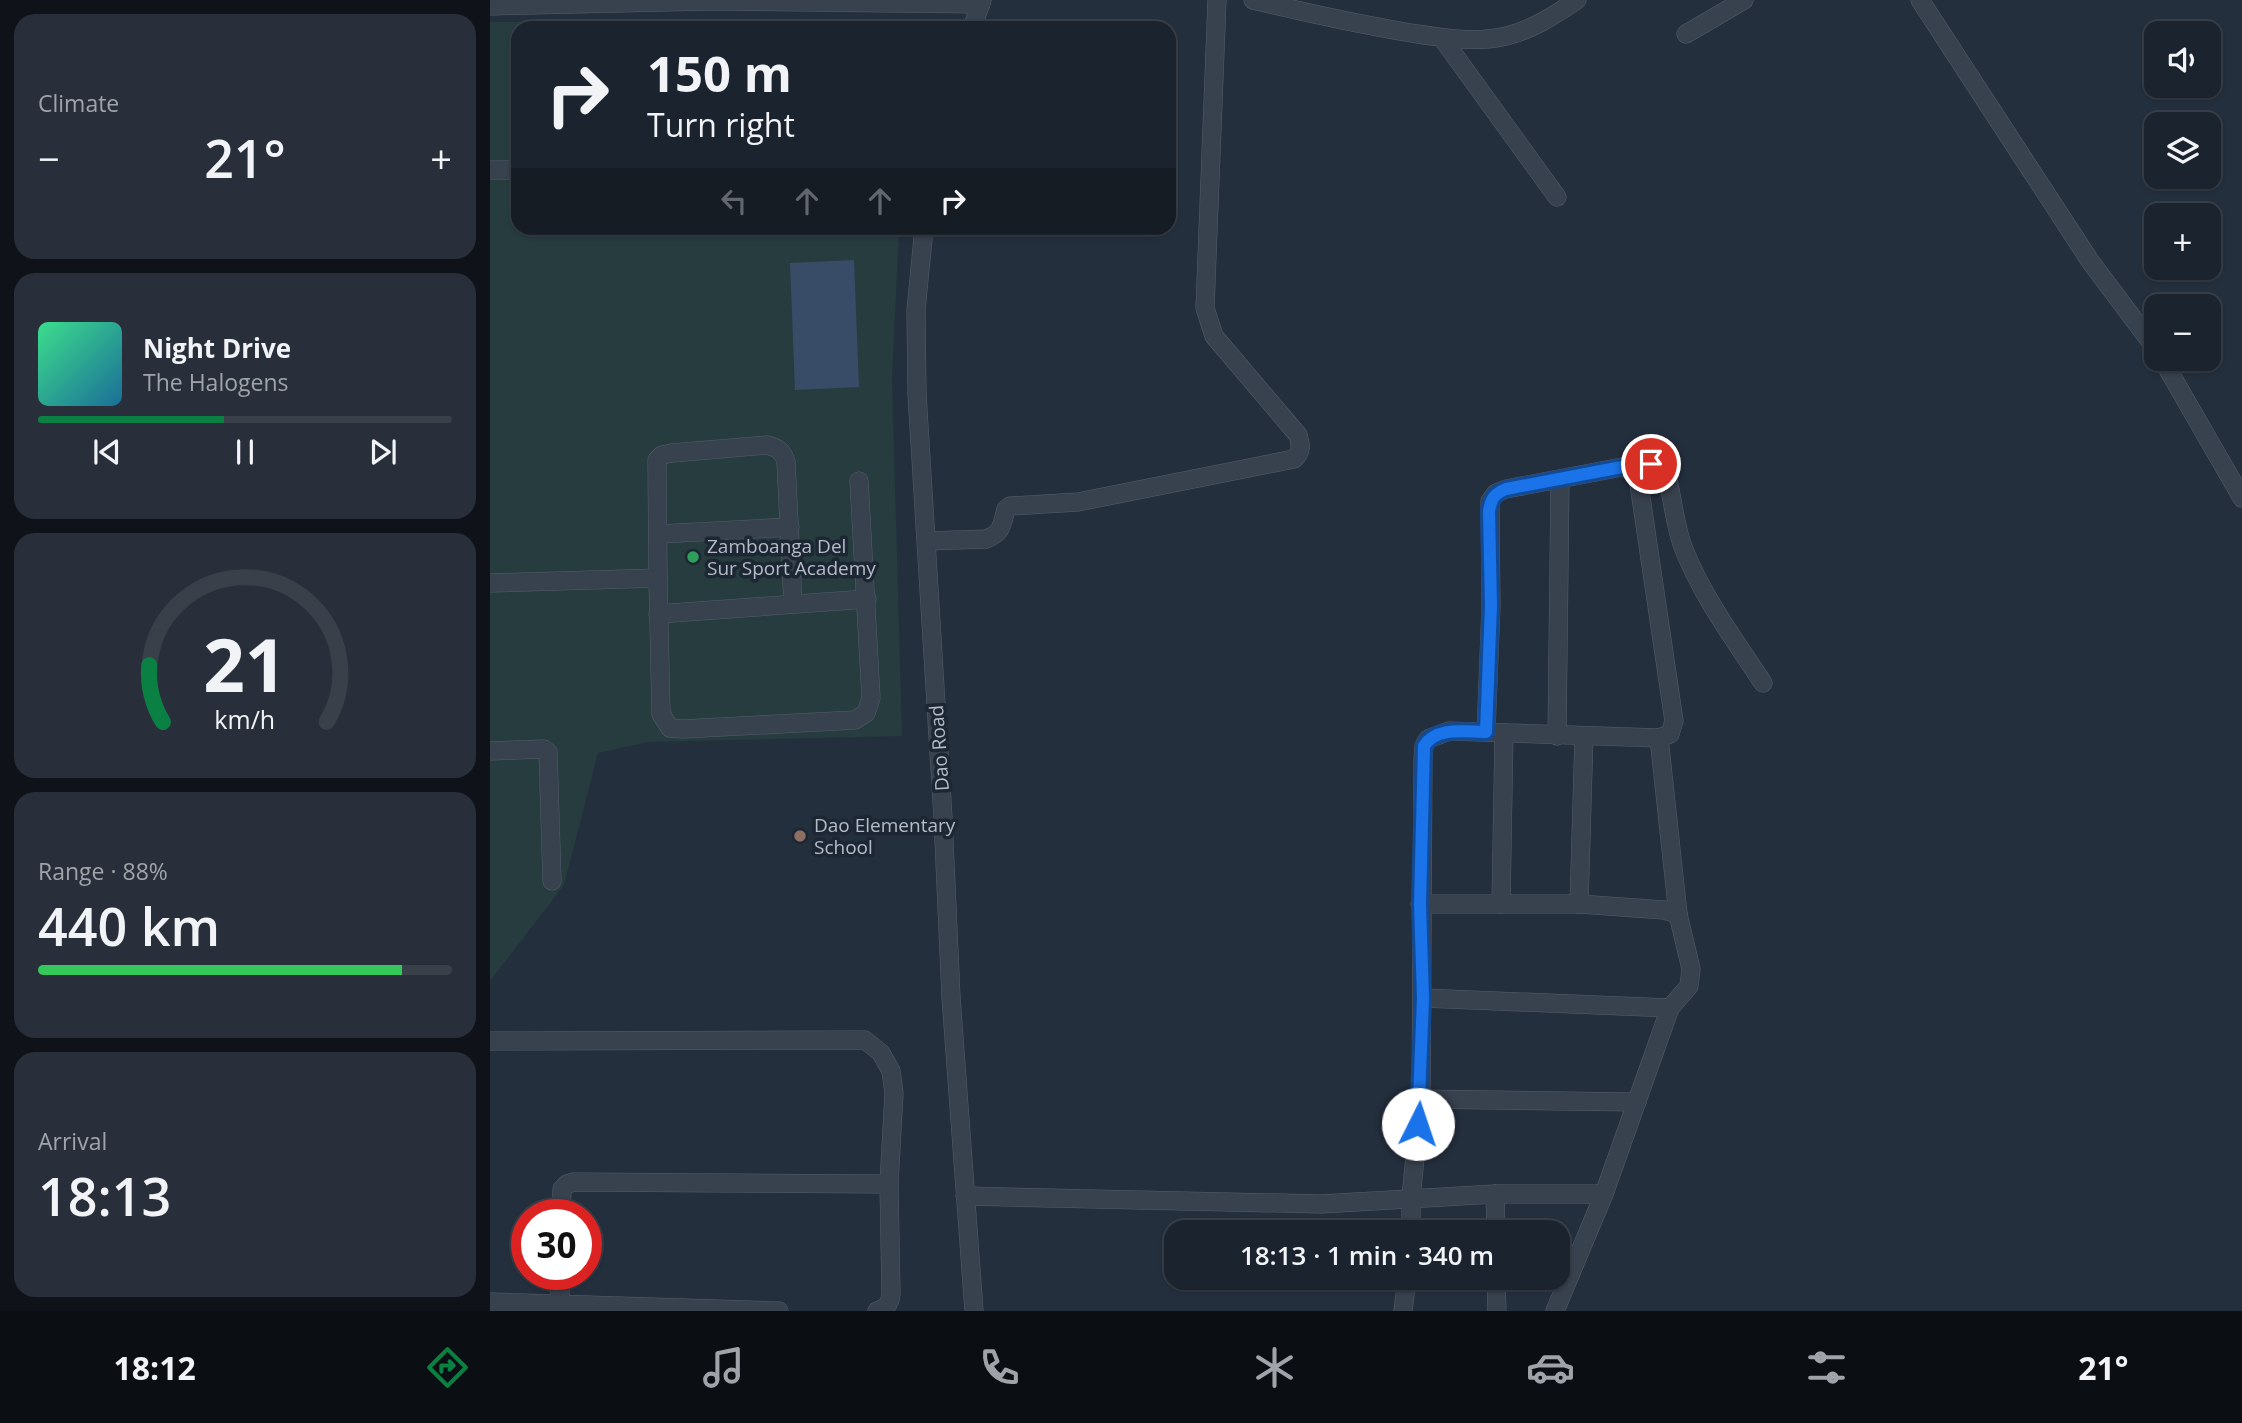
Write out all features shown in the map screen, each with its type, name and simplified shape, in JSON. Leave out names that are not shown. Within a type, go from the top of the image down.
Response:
[{"type":"street","points":[[490,6],[708,0],[981,2],[974,21]]},
{"type":"street","points":[[927,541],[993,537],[1002,528],[1006,509],[1010,506],[1090,500],[1294,459],[1299,454],[1301,448],[1297,435],[1214,336],[1205,308],[1217,0]]},
{"type":"street","points":[[1253,0],[1339,21],[1442,38],[1483,39],[1506,36],[1532,27],[1577,0]]},
{"type":"street","points":[[1686,34],[1744,0]]},
{"type":"street","points":[[1920,0],[2091,261],[2144,333]]},
{"type":"street","points":[[1442,38],[1557,197]]},
{"type":"street","points":[[490,170],[511,170]]},
{"type":"street","name":"Dao Road","points":[[923,235],[916,310],[918,394],[951,997],[974,1311]]},
{"type":"street","points":[[2169,371],[2242,498]]},
{"type":"street","points":[[793,604],[786,462],[783,453],[776,447],[766,445],[662,455],[657,460],[661,714],[670,728],[855,720],[866,713],[871,698],[859,481]]},
{"type":"street","points":[[1629,469],[1641,464],[1651,464],[1661,467],[1665,473],[1678,533],[1689,560],[1709,599],[1763,683]]},
{"type":"street","points":[[1411,1220],[1421,1099],[1423,998],[1420,904],[1424,746],[1428,739],[1444,732],[1495,732],[1659,738],[1670,734],[1674,721],[1639,484],[1636,475],[1622,467],[1506,489],[1496,493],[1490,501],[1491,606],[1495,732],[1502,904]]},
{"type":"street","points":[[1557,736],[1560,480]]},
{"type":"street","points":[[659,534],[790,527]]},
{"type":"street","points":[[490,583],[658,578]]},
{"type":"street","points":[[658,614],[867,599]]},
{"type":"street","points":[[1579,904],[1584,736]]},
{"type":"street","points":[[1555,1311],[1604,1194],[1670,1008],[1689,986],[1691,969],[1678,914],[1659,738]]},
{"type":"street","points":[[490,751],[544,749],[548,752],[552,881]]},
{"type":"street","points":[[1420,904],[1579,904],[1664,910],[1678,914]]},
{"type":"street","points":[[1423,998],[1670,1008]]},
{"type":"street","points":[[490,1041],[865,1040],[881,1053],[891,1071],[894,1093],[889,1184],[891,1294],[890,1301],[877,1311]]},
{"type":"street","points":[[1421,1099],[1637,1102]]},
{"type":"street","points":[[562,1199],[562,1189],[574,1182],[889,1184]]},
{"type":"street","points":[[965,1196],[1321,1204],[1495,1194],[1604,1194]]},
{"type":"street","points":[[1495,1194],[1496,1220]]},
{"type":"street","points":[[560,1290],[560,1304]]},
{"type":"street","points":[[1403,1311],[1406,1290]]},
{"type":"street","points":[[1496,1290],[1497,1311]]},
{"type":"street","points":[[490,1302],[779,1311]]},
{"type":"green space","name":"Zamboanga Del Sur Sport Academy","points":[[490,22],[511,22],[511,235],[899,235],[892,378],[902,736],[648,742],[598,753],[564,885],[490,981]]},
{"type":"water","points":[[854,260],[859,387],[795,390],[790,263]]},
{"type":"place","name":"Zamboanga Del Sur Sport Academy","points":[[693,557]]},
{"type":"place","name":"Dao Elementary School","points":[[800,836]]},
{"type":"route","points":[[1418,1124],[1423,998],[1420,904],[1424,746],[1428,739],[1444,732],[1486,732],[1491,606],[1490,501],[1496,493],[1506,489],[1651,464]]}]
